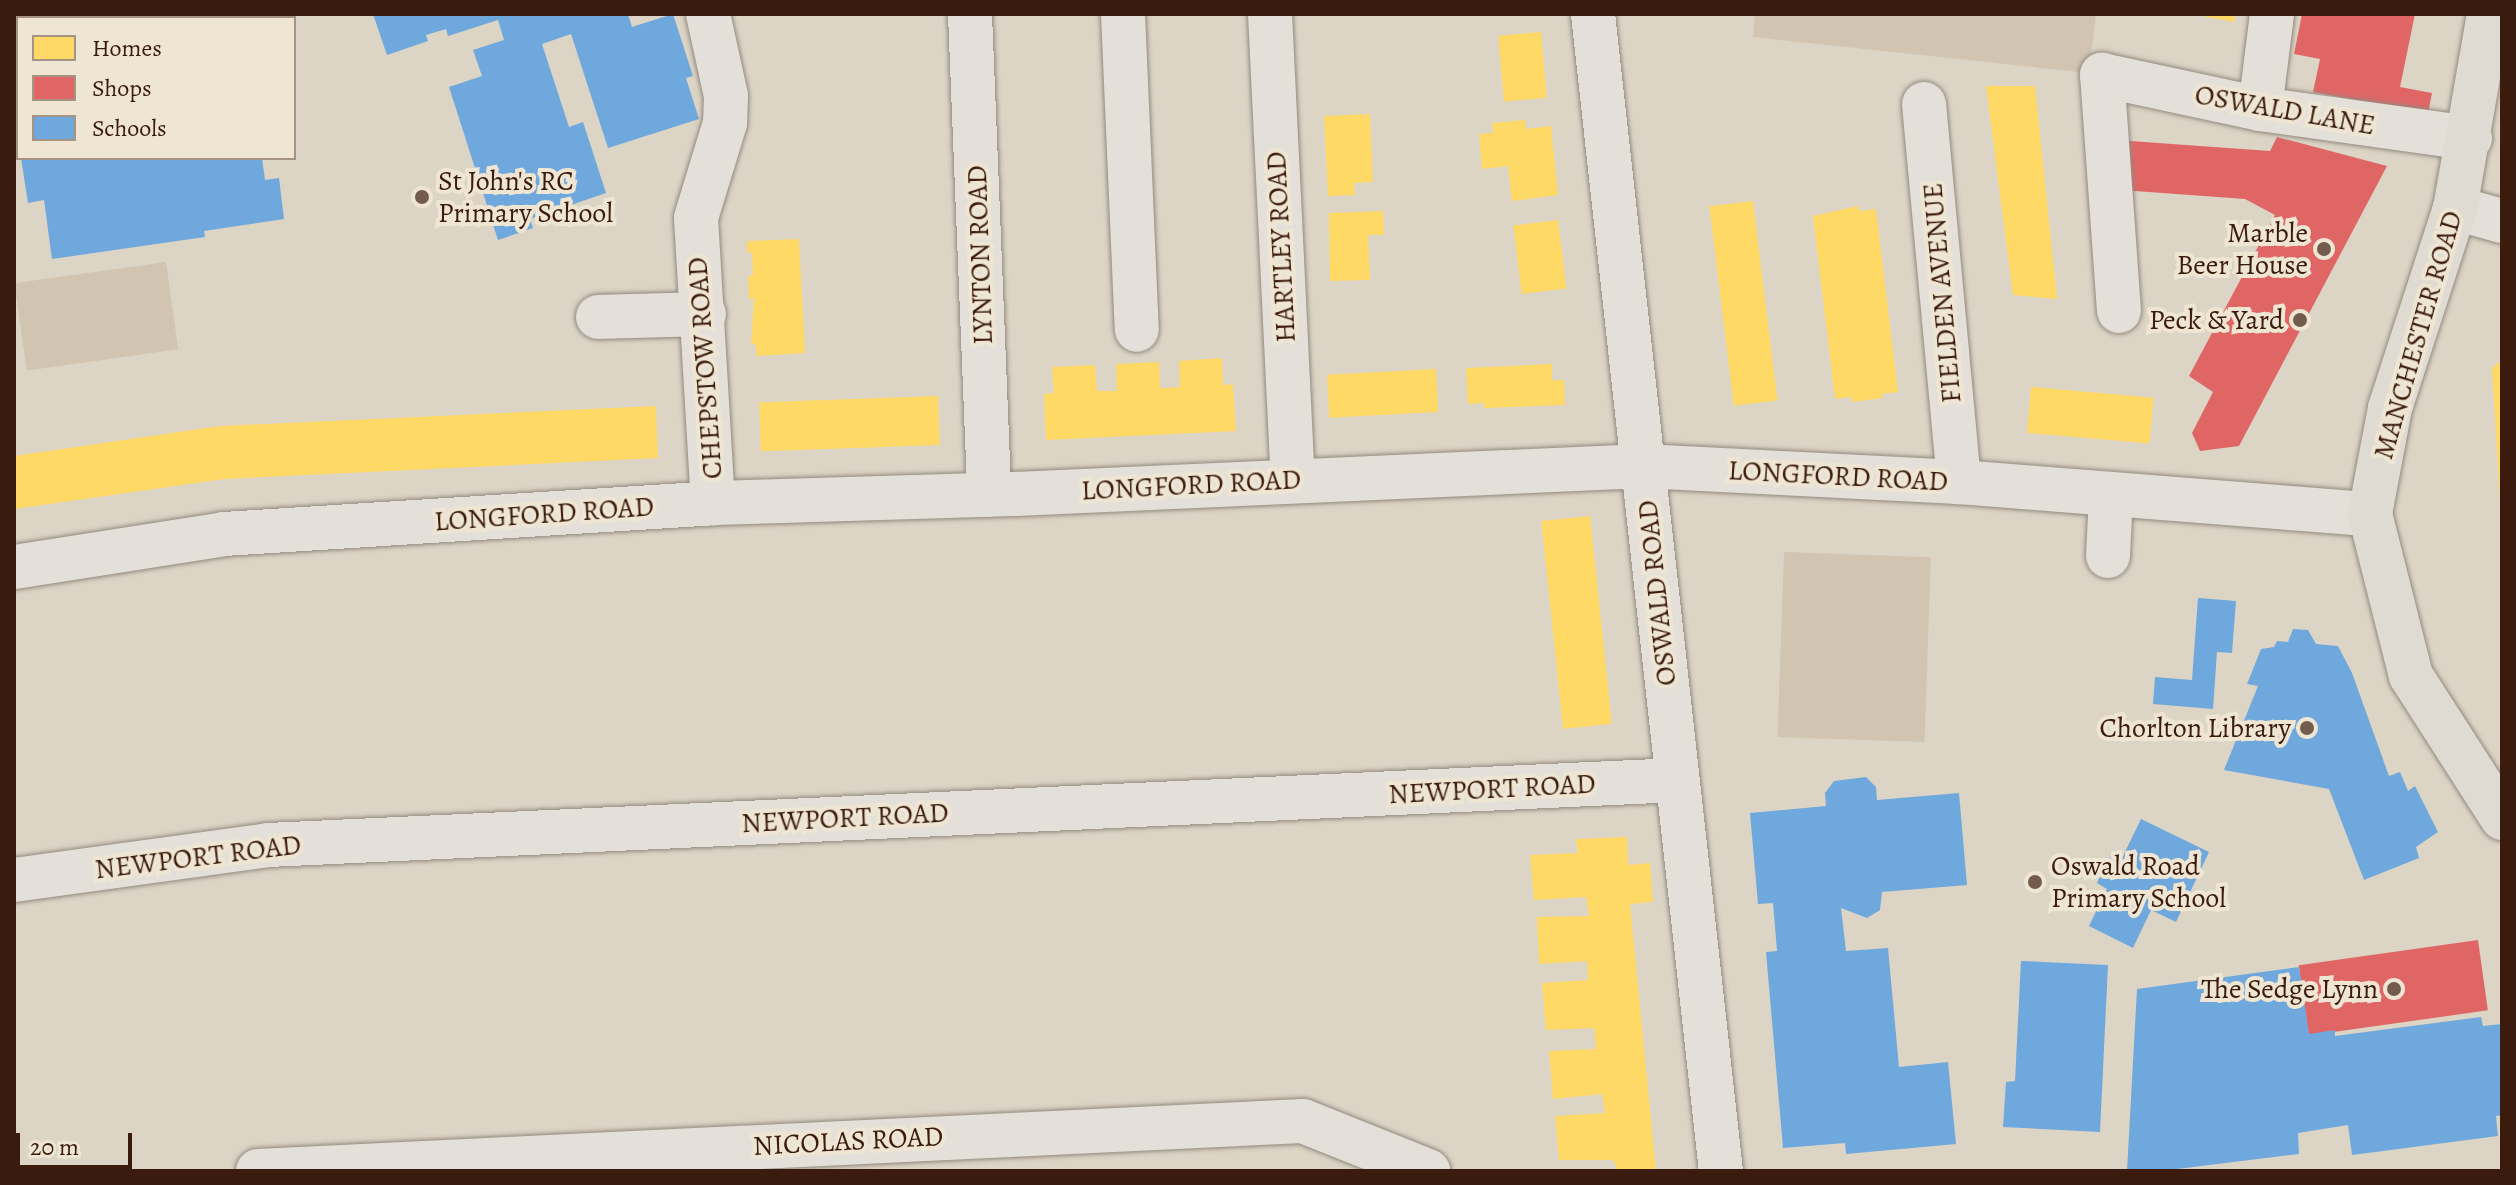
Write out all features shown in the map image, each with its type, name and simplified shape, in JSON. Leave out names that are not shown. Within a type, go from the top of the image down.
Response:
[{"type":"main road","name":"MANCHESTER ROAD","points":[[2489,14],[2470,138],[2455,208],[2390,408],[2370,514],[2411,676],[2502,818]]},
{"type":"street","name":"CHEPSTOW ROAD","points":[[708,14],[726,96],[725,123],[698,201],[696,233],[704,314],[713,503]]},
{"type":"street","name":"LYNTON ROAD","points":[[970,14],[989,495]]},
{"type":"street","points":[[1123,14],[1137,330]]},
{"type":"street","name":"HARTLEY ROAD","points":[[1270,14],[1293,480]]},
{"type":"street","name":"OSWALD ROAD","points":[[1593,14],[1721,1171]]},
{"type":"street","points":[[2260,109],[2272,14]]},
{"type":"street","name":"OSWALD LANE","points":[[2119,311],[2102,75],[2260,109],[2470,138]]},
{"type":"street","name":"FIELDEN AVENUE","points":[[1924,104],[1959,482]]},
{"type":"street","points":[[2455,208],[2502,221]]},
{"type":"street","points":[[598,317],[704,314]]},
{"type":"street","name":"LONGFORD ROAD","points":[[14,567],[224,534],[713,503],[989,495],[1643,466],[1959,482],[2370,514]]},
{"type":"street","points":[[2108,556],[2111,494]]},
{"type":"street","name":"NEWPORT ROAD","points":[[14,880],[268,845],[1678,780]]},
{"type":"street","name":"NICOLAS ROAD","points":[[258,1171],[1303,1121],[1428,1171]]},
{"type":"shaded area","points":[[1755,14],[2096,14],[2089,73],[1753,37]]},
{"type":"shaded area","points":[[166,262],[178,349],[27,370],[14,283]]},
{"type":"shaded area","points":[[1784,552],[1931,557],[1924,742],[1778,737]]},
{"type":"building: Homes","points":[[2192,14],[2235,14],[2234,22]]},
{"type":"building: Homes","points":[[1541,32],[1547,98],[1504,101],[1498,36]]},
{"type":"building: Homes","points":[[1986,86],[2035,86],[2057,299],[2013,295]]},
{"type":"building: Homes","points":[[1370,114],[1373,182],[1354,183],[1355,195],[1328,196],[1324,116]]},
{"type":"building: Homes","points":[[1525,120],[1526,129],[1551,126],[1558,195],[1512,201],[1508,166],[1482,169],[1479,134],[1493,133],[1492,123]]},
{"type":"building: Homes","points":[[1753,201],[1777,401],[1734,406],[1709,206]]},
{"type":"building: Homes","points":[[1858,206],[1859,211],[1876,209],[1898,392],[1882,394],[1882,398],[1852,402],[1851,397],[1835,399],[1813,216]]},
{"type":"building: Homes","points":[[1383,211],[1384,235],[1368,235],[1370,280],[1330,281],[1329,213]]},
{"type":"building: Homes","points":[[1558,220],[1566,288],[1522,294],[1513,225]]},
{"type":"building: Homes","points":[[799,239],[805,353],[756,356],[756,344],[751,345],[754,298],[749,299],[748,276],[753,275],[752,252],[747,253],[747,241]]},
{"type":"building: Homes","points":[[1222,358],[1223,385],[1233,384],[1236,431],[1046,440],[1044,394],[1054,393],[1052,367],[1095,365],[1097,391],[1117,391],[1116,364],[1159,362],[1160,388],[1180,387],[1179,361]]},
{"type":"building: Homes","points":[[2502,360],[2502,502],[2500,502],[2492,368]]},
{"type":"building: Homes","points":[[1552,364],[1552,380],[1564,380],[1565,405],[1484,408],[1484,403],[1468,404],[1466,368]]},
{"type":"building: Homes","points":[[1436,369],[1438,412],[1329,418],[1327,375]]},
{"type":"building: Homes","points":[[2031,387],[2154,398],[2150,444],[2027,433]]},
{"type":"building: Homes","points":[[938,396],[940,445],[761,451],[759,402]]},
{"type":"building: Homes","points":[[656,406],[658,458],[224,479],[14,509],[14,456],[220,426]]},
{"type":"building: Homes","points":[[1590,516],[1612,724],[1563,729],[1541,521]]},
{"type":"building: Homes","points":[[1627,837],[1628,865],[1650,863],[1653,902],[1630,904],[1656,1171],[1618,1171],[1613,1160],[1559,1160],[1555,1116],[1605,1113],[1602,1094],[1553,1099],[1549,1051],[1596,1049],[1594,1028],[1546,1030],[1542,983],[1588,980],[1587,961],[1539,964],[1537,917],[1589,916],[1586,897],[1534,900],[1530,855],[1578,853],[1576,839]]},
{"type":"building: Shops","points":[[2302,14],[2415,14],[2400,87],[2432,93],[2428,114],[2313,92],[2320,59],[2294,54]]},
{"type":"building: Shops","points":[[2277,137],[2387,166],[2239,446],[2200,451],[2192,433],[2213,392],[2189,376],[2275,215],[2245,199],[2121,190],[2116,140],[2270,151]]},
{"type":"building: Shops","name":"The Sedge Lynn","points":[[2478,940],[2488,1010],[2309,1035],[2299,965]]},
{"type":"building: Schools","points":[[134,14],[134,16],[88,16]]},
{"type":"building: Schools","points":[[373,14],[628,14],[632,27],[673,14],[693,76],[686,78],[699,119],[608,148],[571,34],[542,44],[569,127],[583,122],[606,193],[530,219],[533,228],[498,240],[449,87],[482,76],[473,50],[504,40],[498,20],[448,36],[446,29],[426,35],[428,41],[387,55]]},
{"type":"building: Schools","points":[[21,160],[262,160],[265,180],[279,178],[284,219],[204,231],[205,237],[52,259],[44,200],[28,203]]},
{"type":"building: Schools","points":[[2198,598],[2236,601],[2232,653],[2217,652],[2213,709],[2153,704],[2155,677],[2192,680]]},
{"type":"building: Schools","name":"Chorlton Library","points":[[2293,629],[2308,630],[2316,644],[2338,646],[2352,673],[2389,776],[2400,772],[2408,791],[2415,786],[2438,832],[2416,847],[2419,858],[2364,880],[2329,789],[2224,770],[2258,686],[2247,684],[2261,649],[2274,647],[2277,641],[2288,642]]},
{"type":"building: Schools","points":[[1866,777],[1876,787],[1877,800],[1959,793],[1967,885],[1882,892],[1880,910],[1867,918],[1841,908],[1846,951],[1888,948],[1899,1067],[1948,1062],[1956,1144],[1846,1154],[1845,1143],[1783,1148],[1766,952],[1777,951],[1773,903],[1758,904],[1750,813],[1826,806],[1825,793],[1834,781]]},
{"type":"building: Schools","points":[[2141,819],[2209,852],[2176,922],[2151,910],[2133,948],[2089,926],[2107,889],[2097,883],[2112,853],[2122,858]]},
{"type":"building: Schools","points":[[2021,961],[2108,965],[2100,1132],[2003,1127],[2006,1082],[2015,1081]]},
{"type":"building: Schools","points":[[2299,967],[2309,1034],[2335,1030],[2335,1036],[2481,1017],[2483,1026],[2502,1024],[2502,1115],[2496,1116],[2498,1136],[2352,1155],[2348,1125],[2298,1133],[2299,1154],[2161,1171],[2127,1171],[2137,989]]},
{"type":"place","name":"St John's RC Primary School","points":[[422,197]]},
{"type":"place","name":"Marble Beer House","points":[[2324,249]]},
{"type":"place","name":"Peck & Yard","points":[[2300,320]]},
{"type":"place","name":"Chorlton Library","points":[[2307,728]]},
{"type":"place","name":"Oswald Road Primary School","points":[[2035,882]]},
{"type":"place","name":"The Sedge Lynn","points":[[2394,989]]}]
